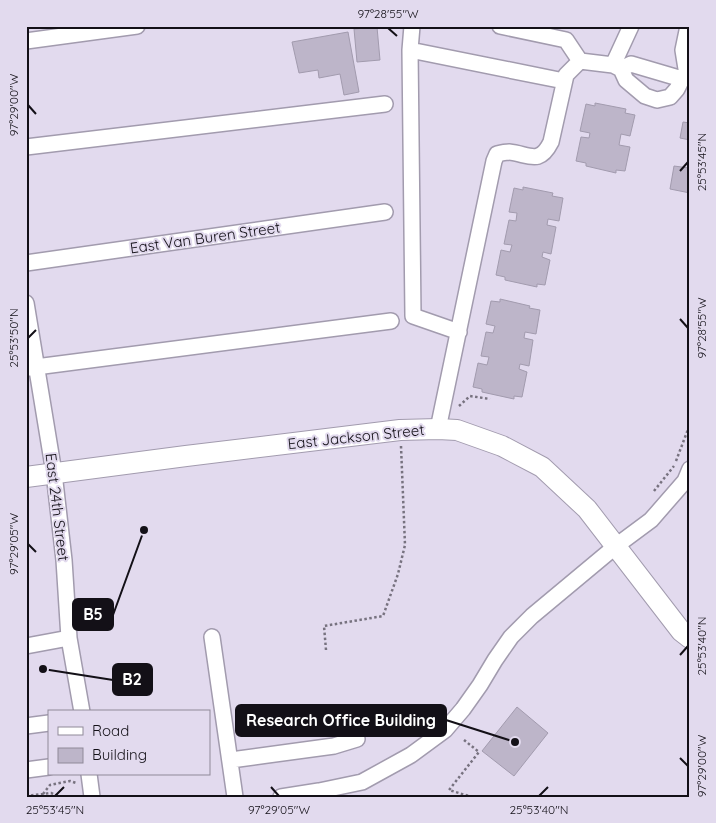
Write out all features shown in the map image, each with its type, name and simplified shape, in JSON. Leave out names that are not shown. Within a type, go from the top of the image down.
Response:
[{"type":"main road","name":"East Jackson Street","points":[[26,477],[400,430],[456,430],[502,446],[542,467],[587,509],[681,630],[690,638]]},
{"type":"street","points":[[26,41],[137,26]]},
{"type":"street","points":[[412,26],[410,50],[413,316],[459,332]]},
{"type":"street","points":[[500,26],[566,40],[580,61],[617,67],[631,64],[686,77]]},
{"type":"street","points":[[617,67],[631,26]]},
{"type":"street","points":[[617,67],[626,80],[645,96],[657,100],[670,97],[686,77],[683,50],[688,26]]},
{"type":"street","points":[[410,50],[564,81]]},
{"type":"street","points":[[438,429],[494,161],[497,154],[508,152],[530,157],[546,152],[551,142],[566,75],[580,61]]},
{"type":"street","points":[[26,147],[385,104]]},
{"type":"street","name":"East Van Buren Street","points":[[26,263],[384,212]]},
{"type":"street","name":"East 24th Street","points":[[26,303],[31,368],[54,473],[64,560],[69,638],[82,710]]},
{"type":"street","points":[[31,368],[391,321]]},
{"type":"street","points":[[281,797],[362,782],[411,755],[445,730],[463,709],[511,637],[532,616],[616,546],[651,520],[685,481],[690,470]]},
{"type":"street","points":[[26,646],[69,638]]},
{"type":"street","points":[[212,638],[235,797]]},
{"type":"street","points":[[26,726],[48,723]]},
{"type":"street","points":[[231,760],[334,746],[357,739]]},
{"type":"street","points":[[26,770],[48,767]]},
{"type":"street","points":[[84,779],[92,797]]},
{"type":"path","points":[[652,494],[674,466],[690,424]]},
{"type":"path","points":[[326,650],[324,626],[383,616],[398,574],[405,545],[401,442]]},
{"type":"path","points":[[464,740],[478,752],[449,790],[472,797]]},
{"type":"path","points":[[43,794],[50,785],[84,779]]},
{"type":"path","points":[[26,796],[49,795],[51,793],[60,797]]},
{"type":"building","points":[[377,27],[380,60],[357,62],[354,29]]},
{"type":"building","points":[[348,32],[359,92],[344,95],[340,74],[319,78],[318,70],[299,73],[292,42]]},
{"type":"building","points":[[595,103],[626,109],[625,113],[635,115],[630,136],[621,134],[619,145],[630,147],[625,171],[616,170],[616,173],[586,166],[586,163],[576,161],[581,137],[589,138],[590,133],[580,131],[586,104],[595,106]]},
{"type":"building","points":[[683,122],[690,123],[690,140],[680,138]]},
{"type":"building","points":[[690,164],[690,193],[670,189],[674,166],[689,168]]},
{"type":"building","points":[[523,187],[553,193],[552,196],[563,198],[559,221],[548,219],[547,225],[556,227],[551,254],[543,252],[542,257],[550,260],[545,285],[537,284],[537,287],[505,280],[505,277],[496,275],[501,250],[510,252],[512,245],[504,244],[509,220],[516,221],[517,213],[509,212],[514,188],[523,190]]},
{"type":"building","points":[[500,299],[540,310],[536,334],[525,332],[524,338],[533,340],[529,366],[520,364],[519,369],[527,372],[522,397],[514,396],[514,399],[482,392],[482,389],[473,387],[478,363],[487,365],[489,357],[481,356],[486,332],[493,333],[495,326],[486,324],[491,301],[500,302]]},
{"type":"building","points":[[517,707],[548,733],[514,776],[482,751]]},
{"type":"place","name":"B5","points":[[144,530]]},
{"type":"place","name":"B2","points":[[43,669]]},
{"type":"place","name":"Research Office Building","points":[[515,742]]}]
